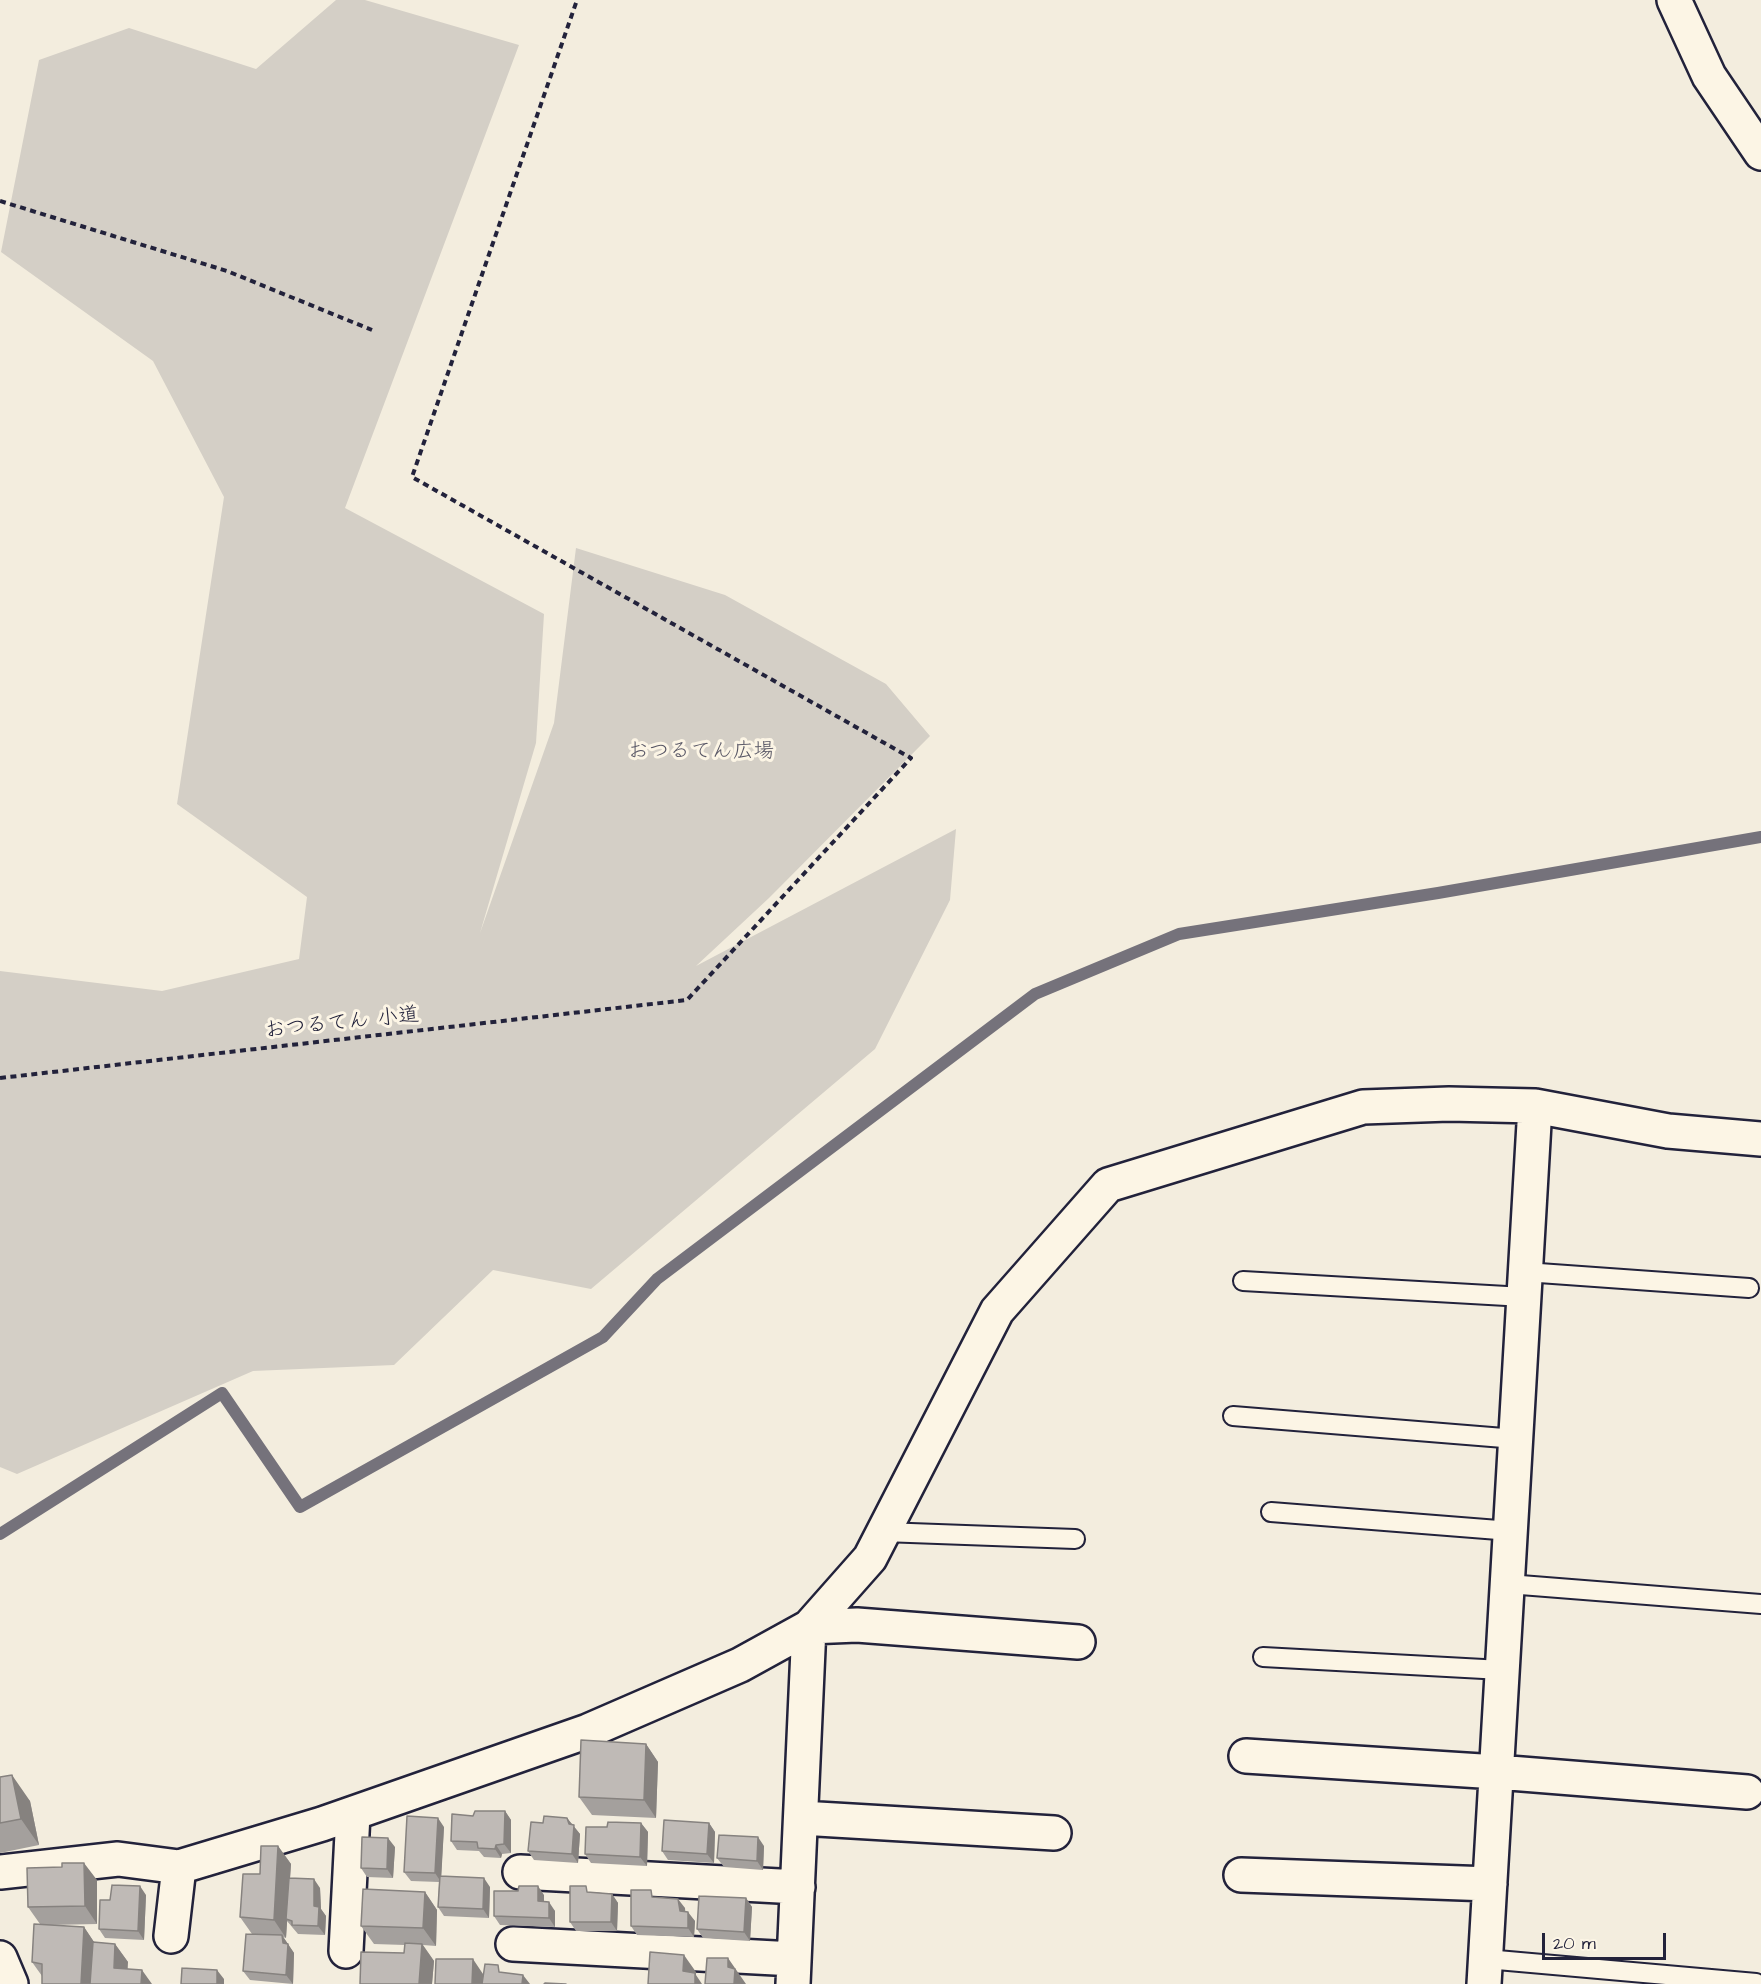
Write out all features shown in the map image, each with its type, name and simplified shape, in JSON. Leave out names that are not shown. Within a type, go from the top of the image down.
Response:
[{"type":"street","points":[[1674,0],[1709,76],[1761,153]]},
{"type":"street","points":[[0,1872],[118,1859],[179,1867],[353,1814],[588,1731],[740,1665],[809,1627],[870,1558],[998,1311],[1108,1185],[1363,1107],[1449,1104],[1536,1106],[1668,1131],[1761,1139]]},
{"type":"street","points":[[1485,1971],[1536,1106]]},
{"type":"street","points":[[809,1627],[857,1625],[1078,1642]]},
{"type":"street","points":[[513,1944],[794,1972],[809,1627]]},
{"type":"street","points":[[1246,1756],[1497,1772],[1746,1792]]},
{"type":"street","points":[[346,1951],[353,1814]]},
{"type":"street","points":[[801,1818],[1054,1833]]},
{"type":"street","points":[[171,1936],[179,1867]]},
{"type":"street","points":[[520,1872],[798,1887]]},
{"type":"street","points":[[1241,1875],[1490,1884]]},
{"type":"street","points":[[0,1958],[11,1984]]},
{"type":"lane","points":[[1243,1281],[1749,1288]]},
{"type":"lane","points":[[1233,1416],[1516,1439]]},
{"type":"lane","points":[[1271,1512],[1510,1531]]},
{"type":"lane","points":[[883,1532],[1075,1539]]},
{"type":"lane","points":[[1508,1584],[1761,1604]]},
{"type":"lane","points":[[1263,1657],[1502,1670]]},
{"type":"lane","points":[[1485,1971],[1756,1983]]},
{"type":"path","name":"おつるてん 小道","points":[[0,1078],[687,1000],[911,758],[412,477],[577,0]]},
{"type":"path","points":[[0,201],[227,271],[372,330]]},
{"type":"green space","name":"おつるてん広場","points":[[336,0],[365,0],[519,45],[345,508],[544,614],[536,743],[480,933],[554,723],[576,548],[725,595],[886,684],[930,736],[769,898],[696,966],[956,829],[950,900],[875,1049],[591,1289],[493,1270],[394,1365],[253,1371],[17,1474],[0,1467],[0,971],[162,991],[299,959],[307,897],[177,804],[224,497],[153,361],[1,252],[39,60],[129,28],[256,69]]},
{"type":"building","points":[[581,1740],[646,1744],[644,1800],[579,1797]]},
{"type":"building","points":[[12,1775],[21,1819],[0,1823],[0,1777]]},
{"type":"building","points":[[475,1811],[505,1811],[504,1844],[496,1845],[495,1849],[478,1848],[477,1842],[451,1841],[452,1814],[473,1816]]},
{"type":"building","points":[[407,1816],[438,1818],[435,1873],[404,1872]]},
{"type":"building","points":[[544,1816],[567,1818],[569,1824],[574,1825],[572,1854],[528,1851],[531,1822],[543,1823]]},
{"type":"building","points":[[664,1820],[709,1823],[707,1854],[662,1851]]},
{"type":"building","points":[[608,1822],[641,1823],[640,1857],[585,1854],[586,1827],[607,1827]]},
{"type":"building","points":[[719,1835],[758,1837],[757,1861],[717,1858]]},
{"type":"building","points":[[362,1837],[388,1838],[387,1869],[361,1868]]},
{"type":"building","points":[[261,1846],[278,1846],[274,1920],[240,1917],[243,1874],[260,1874]]},
{"type":"building","points":[[62,1863],[84,1863],[85,1906],[28,1907],[27,1868],[62,1867]]},
{"type":"building","points":[[440,1876],[484,1878],[483,1909],[438,1907]]},
{"type":"building","points":[[289,1878],[314,1879],[314,1906],[319,1907],[318,1926],[292,1925],[292,1921],[286,1919]]},
{"type":"building","points":[[112,1885],[140,1886],[138,1931],[99,1929],[100,1900],[110,1900]]},
{"type":"building","points":[[519,1886],[538,1886],[538,1901],[549,1902],[549,1918],[494,1916],[494,1891],[518,1891]]},
{"type":"building","points":[[570,1886],[586,1886],[587,1892],[612,1894],[611,1922],[570,1922]]},
{"type":"building","points":[[363,1889],[425,1892],[423,1928],[361,1926]]},
{"type":"building","points":[[631,1890],[651,1890],[652,1897],[678,1899],[680,1911],[688,1912],[688,1928],[631,1926]]},
{"type":"building","points":[[699,1896],[746,1898],[744,1932],[697,1929]]},
{"type":"building","points":[[34,1924],[84,1927],[81,1984],[42,1984],[42,1964],[32,1962]]},
{"type":"building","points":[[246,1934],[282,1935],[283,1943],[288,1944],[286,1975],[243,1971]]},
{"type":"building","points":[[93,1942],[115,1944],[114,1968],[142,1970],[141,1984],[90,1984]]},
{"type":"building","points":[[405,1943],[422,1944],[419,1984],[360,1984],[361,1952],[404,1953]]},
{"type":"building","points":[[650,1952],[684,1955],[683,1971],[695,1973],[695,1984],[648,1984]]},
{"type":"building","points":[[707,1958],[728,1958],[728,1967],[735,1969],[734,1984],[705,1984]]},
{"type":"building","points":[[436,1959],[473,1959],[472,1984],[435,1984]]},
{"type":"building","points":[[485,1964],[498,1965],[499,1972],[523,1975],[522,1984],[482,1984]]},
{"type":"building","points":[[182,1968],[217,1970],[217,1984],[181,1984]]},
{"type":"waterway","points":[[0,1534],[222,1393],[300,1507],[603,1337],[657,1279],[1035,994],[1179,934],[1438,893],[1761,837]]}]
